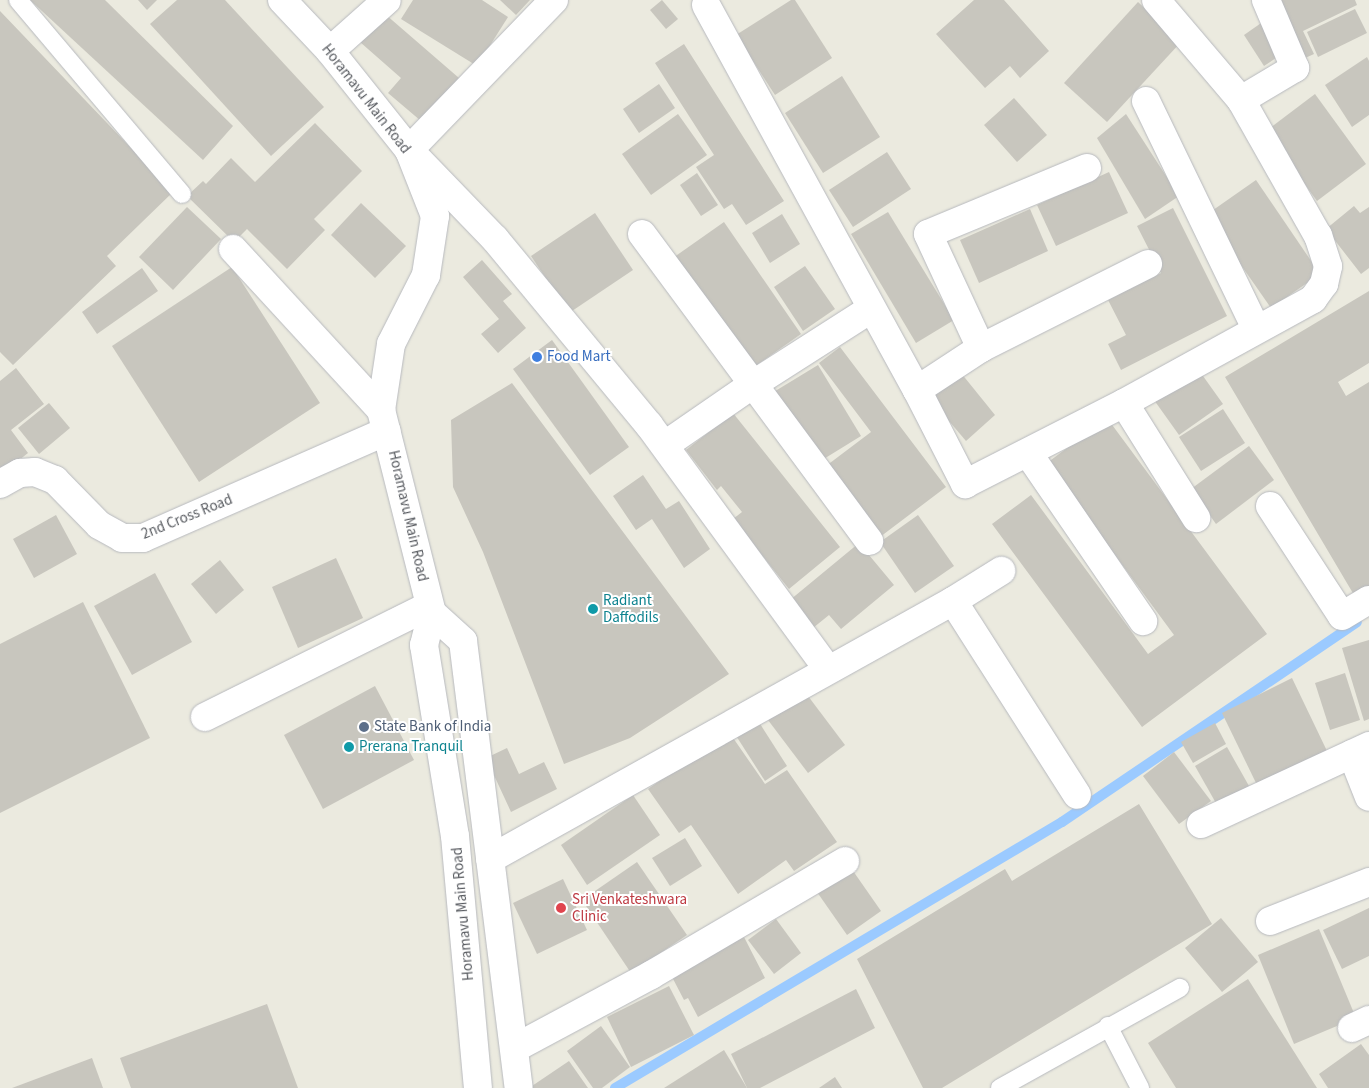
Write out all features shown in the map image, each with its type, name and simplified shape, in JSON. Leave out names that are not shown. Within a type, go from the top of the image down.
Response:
[{"type":"street","name":"Horamavu Main Road","points":[[282,0],[330,51],[409,150],[435,216],[426,275],[391,344],[384,420],[431,609],[424,645],[452,811],[478,1088]]},
{"type":"street","points":[[330,51],[387,0]]},
{"type":"street","points":[[554,0],[409,150],[495,239],[665,445],[828,670]]},
{"type":"street","points":[[706,5],[917,390],[965,484],[1124,403],[1313,299],[1324,284],[1328,266],[1318,236],[1241,100],[1156,0]]},
{"type":"street","points":[[1241,100],[1295,68],[1266,0]]},
{"type":"street","points":[[1146,101],[1256,329]]},
{"type":"street","points":[[981,348],[928,234],[1087,168]]},
{"type":"street","points":[[642,234],[868,541]]},
{"type":"street","points":[[233,249],[384,420]]},
{"type":"street","points":[[917,390],[981,348],[1148,264]]},
{"type":"street","points":[[665,445],[752,385],[871,309]]},
{"type":"street","points":[[1124,403],[1196,518]]},
{"type":"street","name":"2nd Cross Road","points":[[0,484],[20,473],[36,472],[55,480],[99,525],[122,538],[143,538],[384,420]]},
{"type":"street","points":[[1028,453],[1143,621]]},
{"type":"street","points":[[1270,506],[1342,616],[1369,600]]},
{"type":"street","points":[[490,859],[953,601],[1002,571]]},
{"type":"street","points":[[953,601],[1077,794]]},
{"type":"street","points":[[205,717],[431,609],[463,641],[519,1088]]},
{"type":"street","points":[[1201,824],[1361,750],[1369,797]]},
{"type":"street","points":[[515,1048],[651,975],[845,861]]},
{"type":"street","points":[[1270,921],[1369,882]]},
{"type":"lane","points":[[18,0],[182,194]]},
{"type":"lane","points":[[1000,1088],[1108,1026],[1180,988]]},
{"type":"lane","points":[[1108,1026],[1140,1088]]},
{"type":"building","points":[[30,0],[105,0],[233,126],[203,160]]},
{"type":"building","points":[[138,0],[157,0],[147,10]]},
{"type":"building","points":[[177,0],[225,0],[324,107],[271,156],[150,24]]},
{"type":"building","points":[[413,0],[482,0],[508,17],[477,66],[401,19]]},
{"type":"building","points":[[500,0],[530,0],[516,15]]},
{"type":"building","points":[[662,0],[678,19],[666,29],[650,10]]},
{"type":"building","points":[[791,0],[795,0],[832,58],[775,95],[736,35]]},
{"type":"building","points":[[974,0],[1004,0],[1049,51],[1020,78],[1010,66],[985,88],[936,34]]},
{"type":"building","points":[[1275,0],[1355,0],[1357,5],[1303,31],[1314,54],[1303,59]]},
{"type":"building","points":[[1138,2],[1181,42],[1107,122],[1064,83]]},
{"type":"building","points":[[1355,9],[1367,33],[1318,57],[1307,32]]},
{"type":"building","points":[[0,11],[173,192],[107,256],[116,266],[13,365],[0,352]]},
{"type":"building","points":[[385,14],[459,78],[421,121],[388,93],[401,78],[360,42]]},
{"type":"building","points":[[1264,21],[1285,52],[1264,66],[1244,35]]},
{"type":"building","points":[[684,44],[784,201],[746,225],[732,204],[724,209],[696,167],[714,155],[655,63]]},
{"type":"building","points":[[1367,57],[1369,61],[1369,115],[1352,127],[1325,85]]},
{"type":"building","points":[[842,76],[880,137],[823,173],[785,113]]},
{"type":"building","points":[[659,84],[675,108],[639,133],[623,109]]},
{"type":"building","points":[[1315,94],[1366,164],[1317,201],[1266,131]]},
{"type":"building","points":[[1014,98],[1047,135],[1017,162],[984,125]]},
{"type":"building","points":[[678,114],[707,155],[651,195],[622,154]]},
{"type":"building","points":[[1126,114],[1179,196],[1145,219],[1097,138]]},
{"type":"building","points":[[315,123],[362,171],[314,219],[325,230],[287,269],[247,229],[234,242],[187,196],[203,181],[206,184],[231,158],[255,182]]},
{"type":"building","points":[[887,152],[911,189],[853,227],[829,190]]},
{"type":"building","points":[[1109,172],[1128,213],[1056,246],[1037,205]]},
{"type":"building","points":[[697,173],[718,205],[701,216],[680,185]]},
{"type":"building","points":[[1256,180],[1320,274],[1271,308],[1206,215]]},
{"type":"building","points":[[361,203],[406,246],[375,278],[331,235]]},
{"type":"building","points":[[1354,206],[1360,213],[1369,207],[1369,268],[1361,274],[1326,229]]},
{"type":"building","points":[[187,207],[221,239],[173,290],[139,257]]},
{"type":"building","points":[[1173,208],[1227,316],[1121,370],[1108,344],[1126,335],[1108,300],[1161,273],[1137,226]]},
{"type":"building","points":[[1030,209],[1048,251],[979,283],[960,240]]},
{"type":"building","points":[[888,212],[954,320],[916,343],[851,234]]},
{"type":"building","points":[[595,213],[633,270],[569,313],[531,256]]},
{"type":"building","points":[[782,214],[800,244],[770,263],[752,233]]},
{"type":"building","points":[[724,222],[801,334],[747,372],[670,260]]},
{"type":"building","points":[[482,260],[512,294],[503,301],[526,328],[498,353],[481,334],[499,319],[463,277]]},
{"type":"building","points":[[805,266],[835,309],[803,331],[774,287]]},
{"type":"building","points":[[232,267],[320,403],[199,482],[112,346]]},
{"type":"building","points":[[142,268],[158,291],[97,334],[82,312]]},
{"type":"building","points":[[1369,291],[1369,363],[1338,382],[1346,396],[1369,382],[1369,592],[1357,600],[1225,377]]},
{"type":"building","points":[[552,340],[629,447],[590,475],[513,369]]},
{"type":"building","points":[[840,347],[946,487],[880,537],[826,466],[871,432],[819,363]]},
{"type":"building","points":[[818,365],[861,436],[814,465],[772,393]]},
{"type":"building","points":[[16,368],[44,404],[11,430],[28,453],[0,475],[0,381]]},
{"type":"building","points":[[957,368],[995,415],[966,441],[926,394]]},
{"type":"building","points":[[1198,369],[1223,404],[1179,435],[1154,400]]},
{"type":"building","name":"Radiant Daffodils","points":[[512,383],[729,674],[630,738],[564,764],[483,552],[453,487],[451,420]]},
{"type":"building","points":[[49,403],[70,428],[39,454],[18,428]]},
{"type":"building","points":[[1223,409],[1245,443],[1201,471],[1179,437]]},
{"type":"building","points":[[733,413],[840,547],[789,589],[733,519],[742,512],[721,486],[717,490],[686,450]]},
{"type":"building","points":[[1107,418],[1267,634],[1142,727],[992,524],[1031,495],[1148,654],[1174,635],[1047,463]]},
{"type":"building","points":[[1249,446],[1274,480],[1216,524],[1191,489]]},
{"type":"building","points":[[643,475],[666,509],[679,501],[710,549],[684,568],[652,519],[636,530],[613,496]]},
{"type":"building","points":[[56,515],[77,554],[34,578],[13,539]]},
{"type":"building","points":[[918,515],[954,566],[915,593],[880,542]]},
{"type":"building","points":[[859,543],[894,585],[841,629],[829,615],[813,628],[790,600]]},
{"type":"building","points":[[336,558],[363,618],[298,648],[272,587]]},
{"type":"building","points":[[220,560],[244,590],[216,614],[191,584]]},
{"type":"building","points":[[155,573],[192,642],[132,675],[94,606]]},
{"type":"building","points":[[83,602],[150,738],[0,813],[0,644]]},
{"type":"building","points":[[1369,640],[1369,719],[1364,721],[1342,648]]},
{"type":"building","points":[[1345,673],[1360,720],[1330,730],[1315,683]]},
{"type":"building","points":[[1292,678],[1327,751],[1257,785],[1222,713]]},
{"type":"building","name":"Prerana Tranquil","points":[[375,686],[414,760],[323,809],[284,735]]},
{"type":"building","points":[[805,692],[845,745],[808,773],[768,720]]},
{"type":"building","points":[[755,716],[787,766],[765,781],[733,731]]},
{"type":"building","points":[[1215,723],[1226,744],[1193,763],[1181,742]]},
{"type":"building","points":[[729,732],[765,784],[787,770],[837,842],[794,871],[786,860],[738,894],[691,825],[679,833],[648,789]]},
{"type":"building","points":[[1227,747],[1249,786],[1217,805],[1195,766]]},
{"type":"building","points":[[507,748],[519,774],[544,762],[557,789],[511,812],[486,758]]},
{"type":"building","points":[[1174,752],[1211,801],[1179,824],[1143,776]]},
{"type":"building","points":[[633,795],[660,835],[587,885],[561,845]]},
{"type":"building","points":[[1139,804],[1212,924],[942,1088],[923,1088],[857,959],[1005,869],[1012,881]]},
{"type":"building","points":[[685,838],[702,866],[670,886],[652,858]]},
{"type":"building","points":[[637,862],[687,935],[631,973],[582,900]]},
{"type":"building","points":[[851,868],[881,911],[847,935],[817,892]]},
{"type":"building","points":[[563,879],[587,930],[537,954],[513,903]]},
{"type":"building","points":[[1369,908],[1369,956],[1342,969],[1323,930]]},
{"type":"building","points":[[1221,918],[1258,962],[1222,992],[1185,948]]},
{"type":"building","points":[[776,919],[801,953],[774,974],[748,940]]},
{"type":"building","points":[[1319,929],[1356,1018],[1294,1044],[1258,955]]},
{"type":"building","points":[[744,937],[765,978],[698,1017],[688,998],[684,1000],[671,975]]},
{"type":"building","points":[[1248,979],[1317,1088],[1176,1088],[1148,1043]]},
{"type":"building","points":[[669,986],[694,1035],[631,1067],[607,1017]]},
{"type":"building","points":[[856,989],[875,1028],[760,1088],[747,1088],[731,1054]]},
{"type":"building","points":[[267,1004],[298,1088],[131,1088],[120,1058]]},
{"type":"building","points":[[601,1026],[630,1067],[602,1088],[593,1088],[567,1051]]},
{"type":"building","points":[[1361,1044],[1369,1055],[1369,1088],[1328,1088],[1319,1074]]},
{"type":"building","points":[[724,1050],[747,1088],[664,1088]]},
{"type":"building","points":[[92,1058],[103,1088],[12,1088]]},
{"type":"building","points":[[569,1061],[588,1088],[529,1088]]},
{"type":"building","points":[[835,1077],[842,1088],[819,1088]]},
{"type":"waterway","points":[[615,1088],[1062,822],[1357,622]]},
{"type":"place","name":"Food Mart","points":[[537,357]]},
{"type":"place","name":"Radiant Daffodils","points":[[593,609]]},
{"type":"place","name":"State Bank of India","points":[[364,727]]},
{"type":"place","name":"Prerana Tranquil","points":[[349,747]]},
{"type":"place","name":"Sri Venkateshwara Clinic","points":[[561,908]]}]
